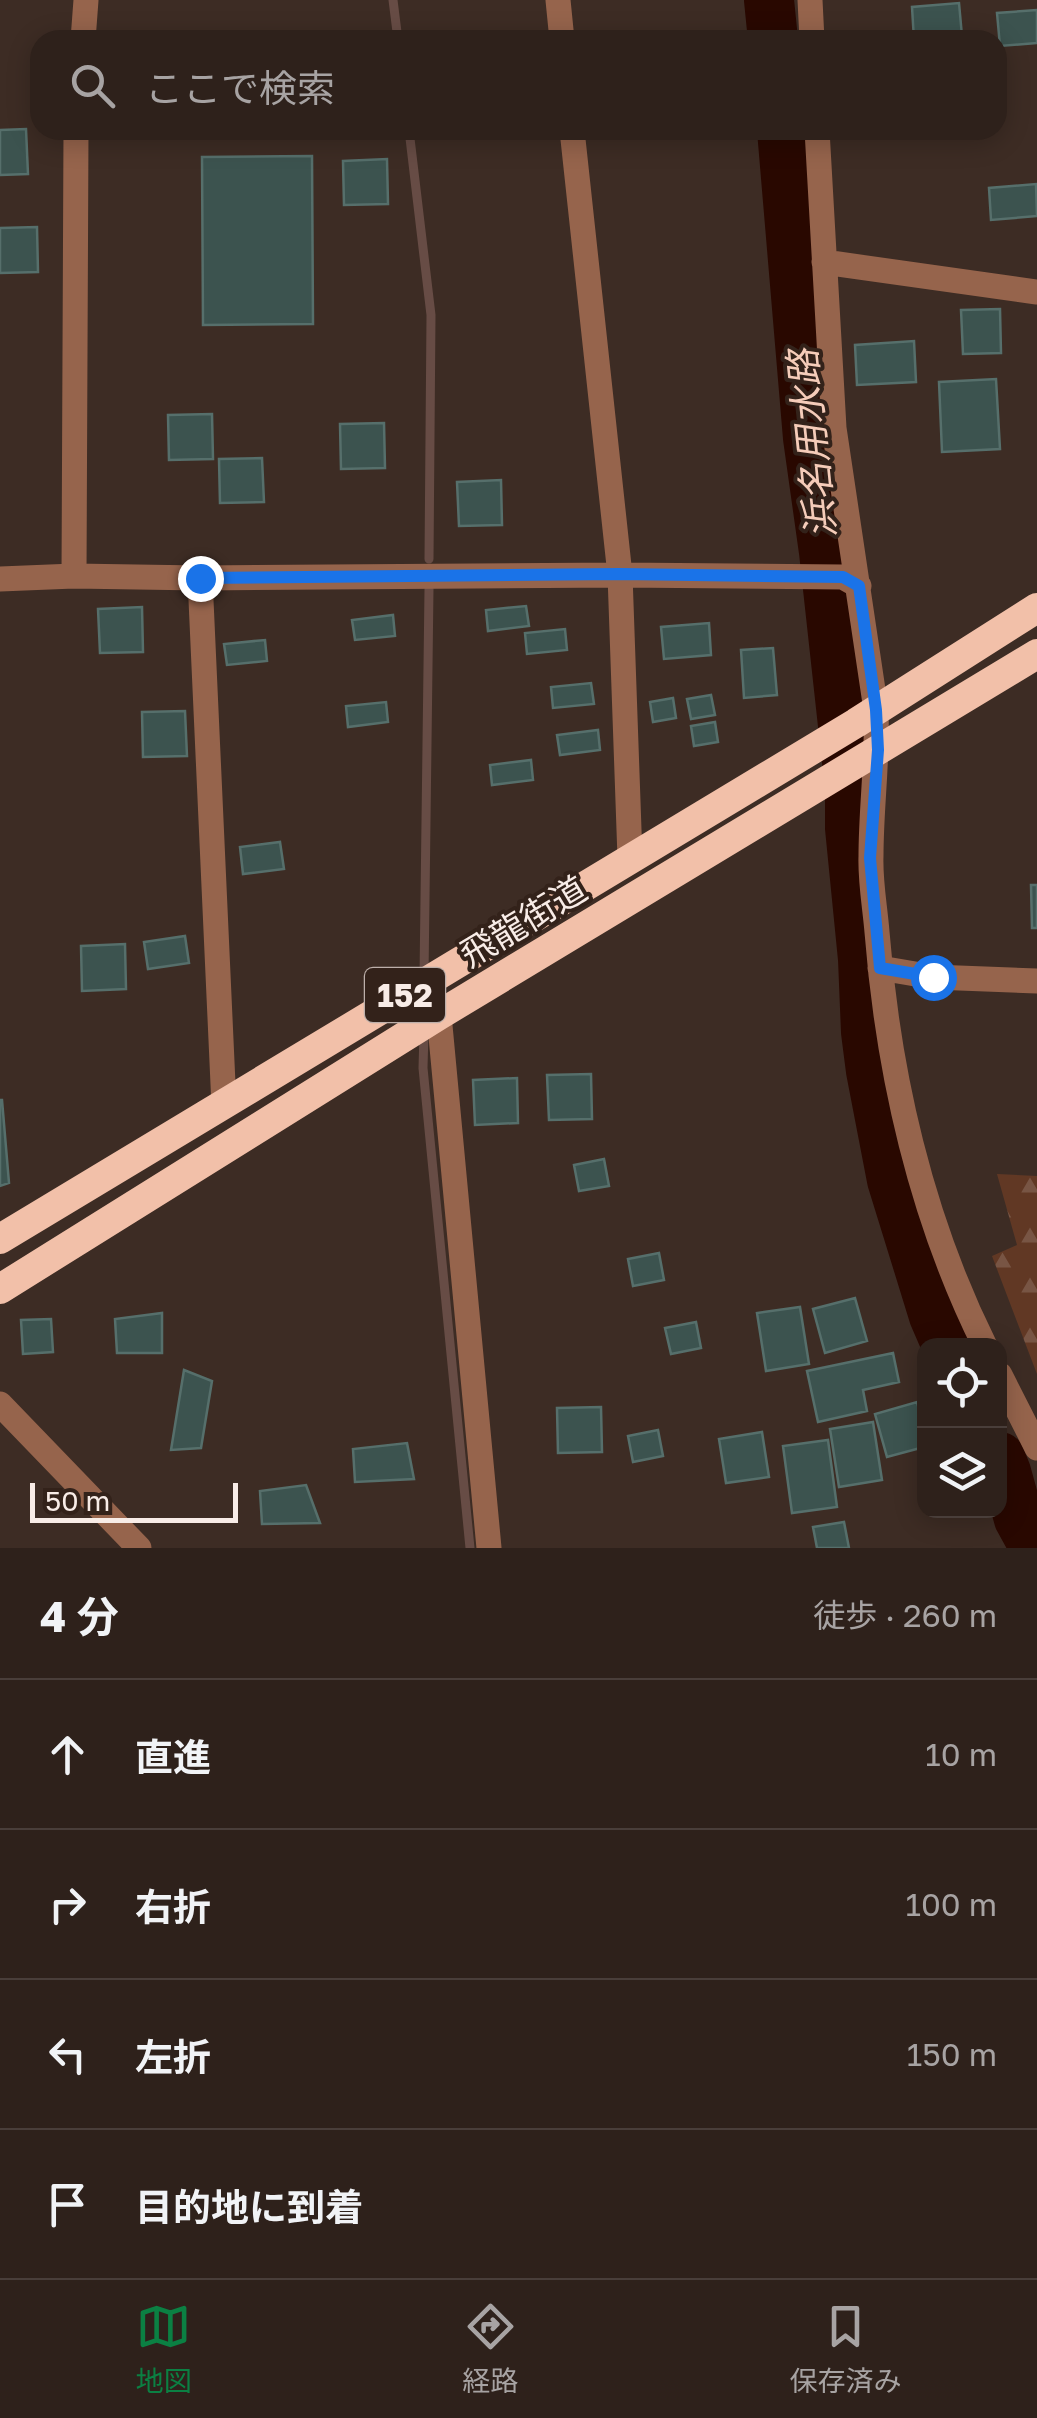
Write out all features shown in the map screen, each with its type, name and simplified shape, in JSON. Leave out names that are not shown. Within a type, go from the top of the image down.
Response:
[{"type":"highway","name":"飛龍街道","points":[[0,1239],[866,716],[1037,608]]},
{"type":"highway","name":"飛龍街道","points":[[0,1289],[439,1014],[1037,654]]},
{"type":"street","points":[[84,30],[86,0]]},
{"type":"street","points":[[558,0],[561,30]]},
{"type":"street","points":[[810,0],[812,30]]},
{"type":"street","points":[[74,576],[76,140]]},
{"type":"street","points":[[573,140],[620,574],[630,858]]},
{"type":"street","points":[[818,140],[834,428],[870,755],[870,858],[880,968],[896,1076],[930,1212],[981,1338]]},
{"type":"street","points":[[824,262],[1037,292]]},
{"type":"street","points":[[0,579],[620,574],[805,577],[851,582]]},
{"type":"street","points":[[200,578],[224,1106]]},
{"type":"street","points":[[880,968],[933,977],[1037,981]]},
{"type":"street","points":[[439,1014],[489,1548]]},
{"type":"street","points":[[1007,1389],[1037,1448]]},
{"type":"street","points":[[0,1404],[139,1548]]},
{"type":"green space","points":[[997,1174],[1037,1176],[1037,1374],[992,1256],[1017,1245]]},
{"type":"building","points":[[959,3],[961,30],[913,30],[912,7]]},
{"type":"building","points":[[1037,10],[1037,43],[1007,45],[1007,30],[999,30],[997,13]]},
{"type":"building","points":[[26,129],[28,174],[0,175],[0,130]]},
{"type":"building","points":[[312,156],[313,324],[203,325],[202,157]]},
{"type":"building","points":[[387,159],[388,204],[344,205],[343,161]]},
{"type":"building","points":[[1036,184],[1037,216],[991,220],[989,188]]},
{"type":"building","points":[[37,227],[38,272],[0,273],[0,228]]},
{"type":"building","points":[[1000,309],[1001,353],[963,354],[961,310]]},
{"type":"building","points":[[914,341],[916,382],[857,385],[855,345]]},
{"type":"building","points":[[996,379],[1000,449],[942,452],[939,382]]},
{"type":"building","points":[[212,414],[213,459],[169,460],[168,415]]},
{"type":"building","points":[[384,423],[385,468],[341,469],[340,424]]},
{"type":"building","points":[[262,458],[264,502],[220,503],[219,459]]},
{"type":"building","points":[[501,480],[502,525],[459,526],[457,482]]},
{"type":"building","points":[[526,606],[529,626],[488,631],[486,610]]},
{"type":"building","points":[[142,607],[143,652],[100,653],[98,609]]},
{"type":"building","points":[[393,615],[395,636],[355,640],[352,620]]},
{"type":"building","points":[[709,623],[711,655],[664,659],[661,627]]},
{"type":"building","points":[[565,629],[567,650],[527,654],[525,633]]},
{"type":"building","points":[[265,640],[267,661],[227,665],[224,644]]},
{"type":"building","points":[[773,648],[777,695],[744,698],[741,650]]},
{"type":"building","points":[[591,683],[594,704],[553,708],[551,687]]},
{"type":"building","points":[[711,695],[715,715],[691,719],[687,699]]},
{"type":"building","points":[[673,698],[676,718],[653,722],[650,702]]},
{"type":"building","points":[[386,702],[388,722],[348,727],[346,706]]},
{"type":"building","points":[[185,711],[187,756],[143,757],[142,712]]},
{"type":"building","points":[[715,722],[718,742],[694,746],[691,726]]},
{"type":"building","points":[[598,730],[600,750],[560,755],[557,735]]},
{"type":"building","points":[[531,760],[533,780],[492,785],[490,765]]},
{"type":"building","points":[[280,842],[284,869],[243,874],[240,847]]},
{"type":"building","points":[[1031,885],[1037,885],[1037,928],[1032,928]]},
{"type":"building","points":[[185,936],[189,963],[148,969],[144,942]]},
{"type":"building","points":[[125,944],[126,989],[82,991],[81,946]]},
{"type":"building","points":[[591,1074],[592,1119],[549,1120],[547,1075]]},
{"type":"building","points":[[517,1078],[518,1123],[475,1125],[473,1080]]},
{"type":"building","points":[[0,1100],[9,1183],[0,1186]]},
{"type":"building","points":[[604,1159],[609,1186],[579,1191],[574,1165]]},
{"type":"building","points":[[659,1253],[664,1280],[633,1286],[628,1259]]},
{"type":"building","points":[[855,1298],[867,1341],[825,1353],[813,1309]]},
{"type":"building","points":[[800,1307],[809,1364],[766,1371],[757,1313]]},
{"type":"building","points":[[162,1313],[162,1353],[117,1353],[115,1319]]},
{"type":"building","points":[[51,1319],[53,1352],[23,1354],[21,1320]]},
{"type":"building","points":[[696,1322],[701,1348],[671,1354],[665,1328]]},
{"type":"building","points":[[893,1353],[899,1382],[863,1390],[867,1411],[818,1422],[807,1371]]},
{"type":"building","points":[[184,1370],[212,1381],[201,1448],[171,1450]]},
{"type":"building","points":[[917,1402],[917,1449],[887,1457],[875,1414]]},
{"type":"building","points":[[601,1407],[602,1452],[558,1453],[557,1408]]},
{"type":"building","points":[[873,1422],[882,1480],[839,1487],[830,1429]]},
{"type":"building","points":[[658,1430],[663,1456],[633,1462],[628,1436]]},
{"type":"building","points":[[762,1432],[769,1477],[726,1483],[719,1439]]},
{"type":"building","points":[[828,1440],[837,1507],[792,1513],[783,1446]]},
{"type":"building","points":[[407,1443],[414,1479],[355,1482],[353,1449]]},
{"type":"building","points":[[306,1485],[320,1523],[262,1524],[260,1491]]},
{"type":"building","points":[[844,1522],[849,1548],[817,1548],[813,1527]]},
{"type":"waterway","points":[[393,0],[397,30]]},
{"type":"waterway","name":"浜名用水路","points":[[769,0],[772,30]]},
{"type":"waterway","points":[[410,140],[431,315],[429,559]]},
{"type":"waterway","name":"浜名用水路","points":[[783,140],[808,438],[850,789],[871,1071],[892,1180],[944,1338]]},
{"type":"waterway","points":[[424,976],[429,589]]},
{"type":"waterway","points":[[424,1032],[423,1068],[470,1548]]},
{"type":"waterway","name":"浜名用水路","points":[[1007,1476],[1019,1519],[1035,1548]]},
{"type":"route","points":[[200,578],[620,574],[843,577],[859,586],[876,710],[878,750],[870,858],[880,968],[933,977]]}]
